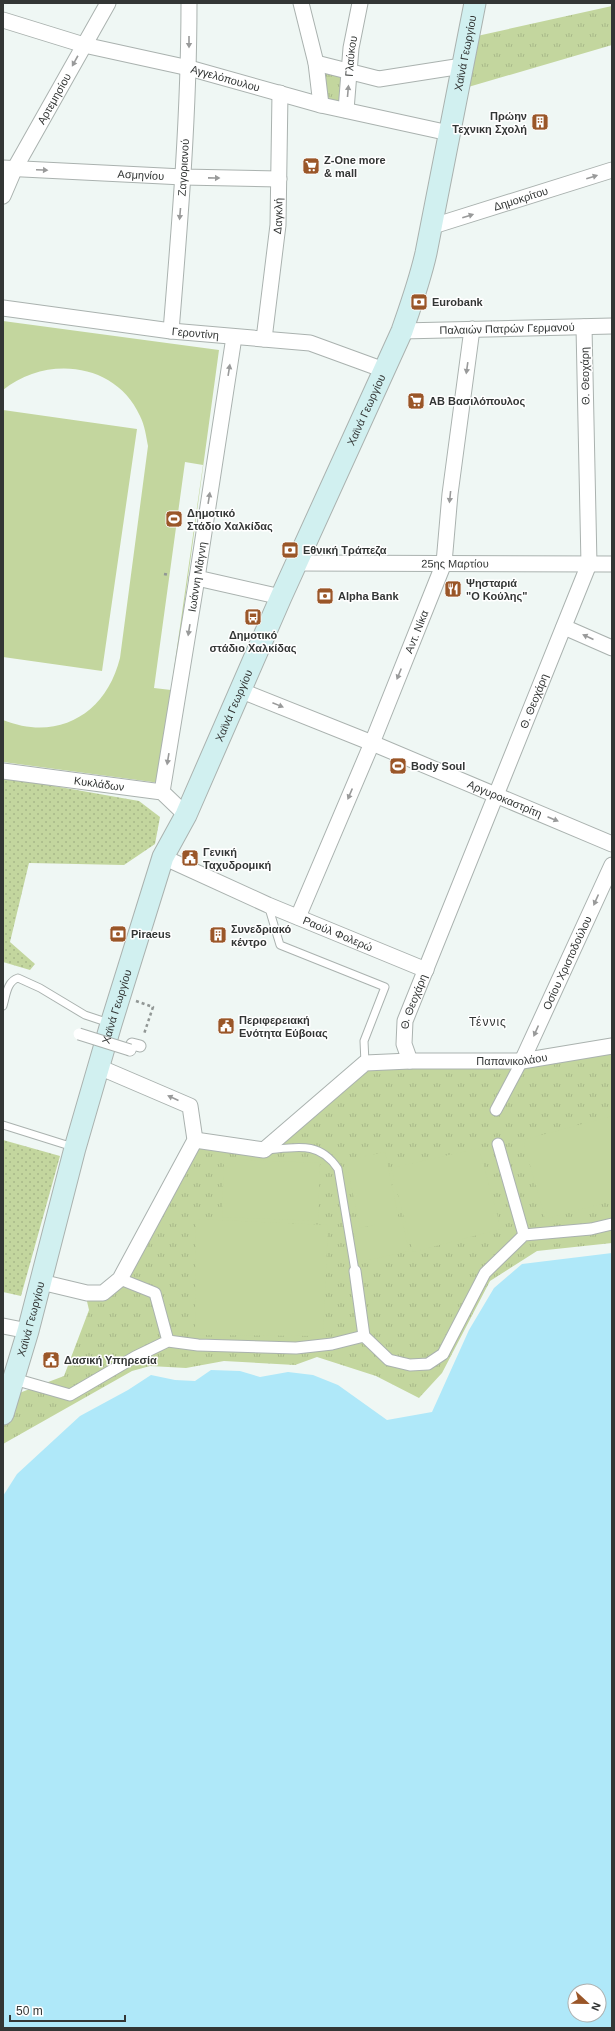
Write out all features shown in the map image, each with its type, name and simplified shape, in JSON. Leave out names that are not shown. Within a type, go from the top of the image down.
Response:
[{"type":"main road","name":"Χαϊνά Γεωργίου","points":[[3,1414],[28,1331],[75,1148],[119,995],[163,856],[186,815],[242,691],[281,597],[298,563],[402,331],[420,278],[475,3]]},
{"type":"street","name":"Αρτεμησίου","points":[[3,196],[9,168],[108,3]]},
{"type":"street","name":"Ζαγοριανού","points":[[171,331],[183,177],[189,68],[189,3]]},
{"type":"street","points":[[301,3],[316,63],[321,105]]},
{"type":"street","name":"Γλαύκου","points":[[346,110],[350,71],[350,48],[360,3]]},
{"type":"street","name":"Αγγελόπουλου","points":[[3,20],[84,45],[189,68],[321,105],[449,133]]},
{"type":"street","points":[[316,63],[378,79],[462,66]]},
{"type":"street","name":"Δαγκλή","points":[[264,339],[278,225],[280,93]]},
{"type":"street","name":"Ασμηνίου","points":[[9,168],[183,177],[279,179]]},
{"type":"street","name":"Δημοκρίτου","points":[[430,227],[612,170]]},
{"type":"street","name":"Γεροντίνη","points":[[3,308],[171,331],[310,343],[384,370]]},
{"type":"street","name":"Παλαιών Πατρών Γερμανού","points":[[402,331],[612,326]]},
{"type":"street","name":"Θ. Θεοχάρη","points":[[410,1061],[404,1044],[404,1028],[496,794],[590,564],[584,327]]},
{"type":"street","name":"Αντ. Νίκα","points":[[298,917],[372,743],[444,563],[450,494],[472,330]]},
{"type":"street","name":"Ιωάννη Μὰγνη","points":[[162,792],[234,337]]},
{"type":"street","name":"25ης Μαρτίου","points":[[298,563],[612,564]]},
{"type":"street","points":[[197,578],[281,597]]},
{"type":"street","points":[[564,627],[612,648]]},
{"type":"street","name":"Αργυροκαστρίτη","points":[[242,691],[496,794],[612,844]]},
{"type":"street","name":"Κυκλάδων","points":[[3,771],[162,792]]},
{"type":"street","points":[[162,792],[186,815]]},
{"type":"street","name":"Ραούλ Φολερώ","points":[[163,856],[268,905],[426,970]]},
{"type":"street","name":"Οσίου Χριστοδούλου","points":[[522,1062],[612,865]]},
{"type":"street","points":[[79,1034],[130,1050],[132,1044],[140,1046]]},
{"type":"street","name":"Παπανικολάου","points":[[365,1063],[410,1061],[522,1062],[612,1046]]},
{"type":"street","points":[[496,1110],[522,1062]]},
{"type":"street","points":[[195,1140],[264,1150],[365,1063]]},
{"type":"street","points":[[41,1282],[87,1293],[103,1294],[120,1279],[195,1140],[190,1106],[99,1067]]},
{"type":"street","points":[[498,1144],[524,1235]]},
{"type":"street","points":[[355,1271],[364,1336],[389,1360],[410,1365],[428,1364],[443,1354],[484,1273],[524,1235],[591,1229],[612,1224]]},
{"type":"street","points":[[120,1279],[155,1293],[168,1341]]},
{"type":"street","points":[[3,1326],[28,1331]]},
{"type":"street","points":[[14,1378],[70,1395],[136,1357],[168,1341],[198,1345],[296,1348],[332,1344],[364,1336]]},
{"type":"lane","points":[[268,905],[280,944],[385,986],[364,1041],[365,1063]]},
{"type":"lane","points":[[3,1006],[9,985],[14,979],[18,978],[40,988],[85,1015],[111,1024]]},
{"type":"lane","points":[[3,1124],[75,1148]]},
{"type":"lane","points":[[264,1150],[303,1146],[330,1157],[338,1169],[355,1271]]},
{"type":"path","points":[[164,574],[169,575]]},
{"type":"path","points":[[119,995],[153,1007],[140,1046]]},
{"type":"green space","points":[[612,6],[612,45],[458,90],[468,38]]},
{"type":"green space","points":[[316,63],[350,71],[346,110],[321,105]]},
{"type":"green space","points":[[3,321],[219,350],[160,783],[3,762],[3,720],[23,726],[43,727],[60,725],[77,718],[91,708],[104,694],[113,678],[120,658],[148,446],[142,420],[129,398],[115,384],[97,375],[79,370],[59,369],[39,372],[20,379],[3,390]],"holes":[[[185,462],[203,465],[171,690],[154,688]]]},
{"type":"green space","points":[[3,410],[137,429],[102,671],[3,657]]},
{"type":"green space","points":[[3,777],[139,801],[160,817],[155,844],[124,865],[29,863],[10,942],[35,964],[30,970],[3,962]]},
{"type":"green space","points":[[612,1051],[612,1243],[537,1251],[490,1281],[442,1373],[419,1398],[376,1376],[317,1357],[295,1365],[224,1361],[186,1368],[150,1366],[132,1371],[3,1444],[3,1429],[14,1395],[64,1376],[89,1310],[86,1297],[101,1299],[198,1143],[264,1153],[368,1067]]},
{"type":"green space","points":[[612,1116],[612,1201],[545,1219],[523,1140]]},
{"type":"green space","points":[[3,1140],[60,1156],[21,1296],[3,1292]]},
{"type":"green space","points":[[479,1148],[501,1229],[413,1252],[391,1168]]},
{"type":"green space","points":[[385,1152],[399,1220],[402,1219],[409,1251],[360,1262],[353,1230],[378,1224],[360,1228],[346,1160]]},
{"type":"green space","points":[[224,1159],[320,1163],[318,1221],[222,1217]]},
{"type":"green space","points":[[196,1219],[328,1225],[323,1336],[195,1335]]},
{"type":"water","points":[[612,1253],[612,2028],[3,2028],[3,1496],[17,1474],[80,1416],[128,1390],[151,1375],[175,1380],[195,1381],[211,1370],[240,1371],[260,1377],[288,1372],[313,1375],[338,1385],[387,1420],[432,1412],[469,1330],[494,1288],[522,1264]]},
{"type":"place","name":"Πρώην Τεχνικη Σχολή","points":[[540,122]]},
{"type":"place","name":"Z-One more & mall","points":[[311,166]]},
{"type":"place","name":"Eurobank","points":[[419,302]]},
{"type":"place","name":"ΑΒ Βασιλόπουλος","points":[[416,401]]},
{"type":"place","name":"Δημοτικό Στάδιο Χαλκίδας","points":[[174,519]]},
{"type":"place","name":"Εθνική Τράπεζα","points":[[290,550]]},
{"type":"place","name":"Ψησταριά \"Ο Κούλης\"","points":[[453,589]]},
{"type":"place","name":"Alpha Bank","points":[[325,596]]},
{"type":"place","name":"Δημοτικό στάδιο Χαλκίδας","points":[[253,617]]},
{"type":"place","name":"Body Soul","points":[[398,766]]},
{"type":"place","name":"Γενική Ταχυδρομική","points":[[190,858]]},
{"type":"place","name":"Piraeus","points":[[118,934]]},
{"type":"place","name":"Συνεδριακό κέντρο","points":[[218,935]]},
{"type":"place","name":"Περιφερειακή Ενότητα Εύβοιας","points":[[226,1026]]},
{"type":"place","name":"Δασική Υπηρεσία","points":[[51,1360]]},
{"type":"district","name":"Τέννις","points":[[488,1022]]}]
